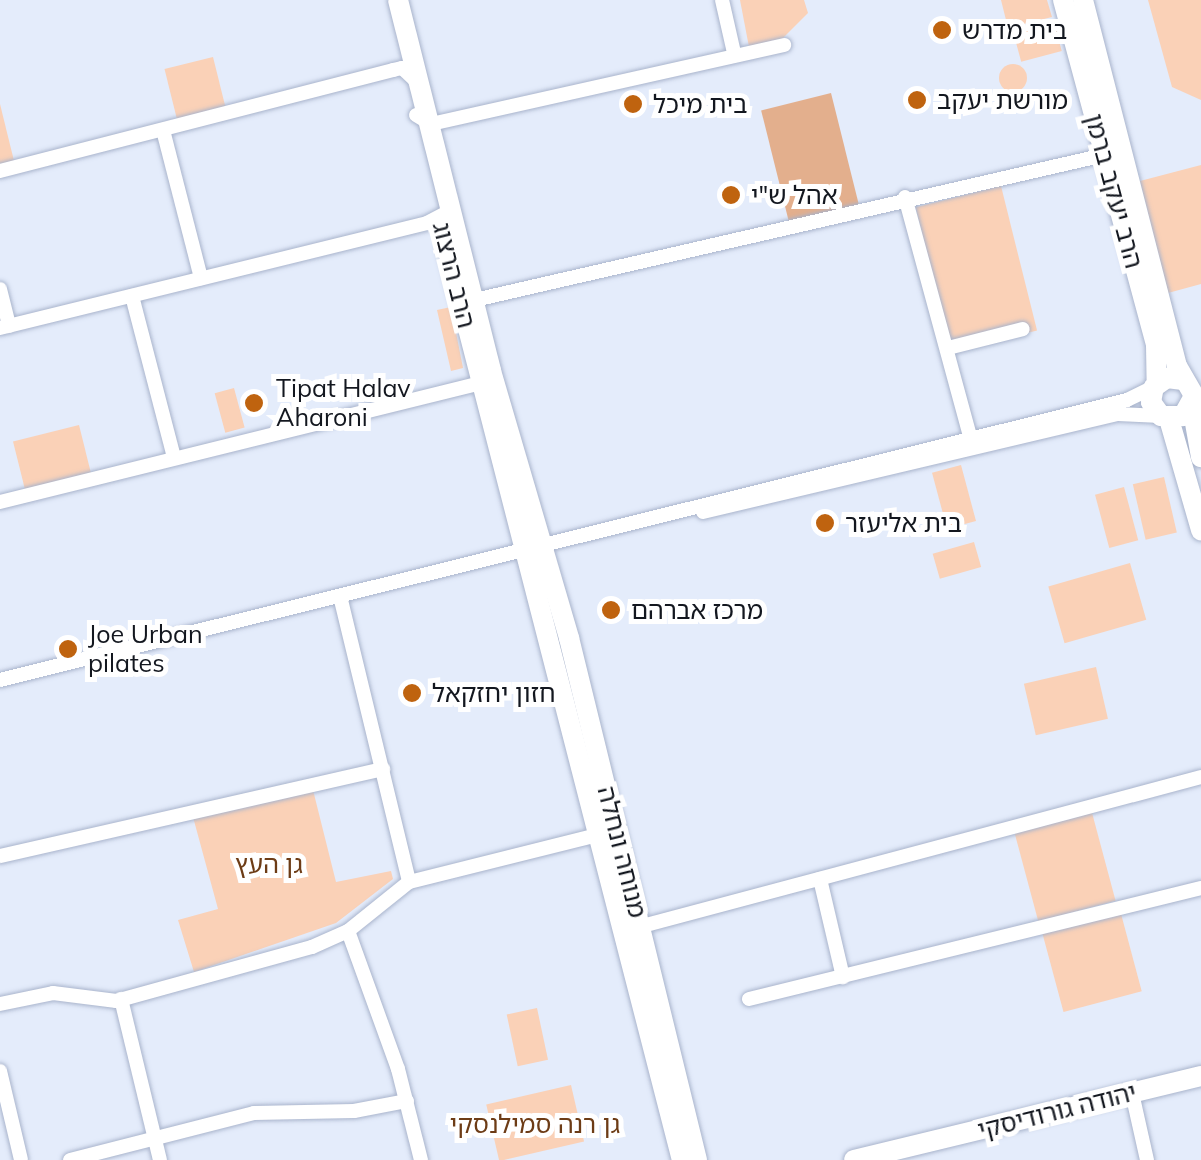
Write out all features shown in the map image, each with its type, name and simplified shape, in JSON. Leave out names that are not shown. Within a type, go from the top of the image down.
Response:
[{"type":"street","points":[[722,0],[734,54]]},
{"type":"street","name":"הרב יעקב ברמן","points":[[1063,0],[1156,345],[1151,402],[1165,418],[1201,530]]},
{"type":"street","name":"הרב יעקב ברמן","points":[[1083,0],[1184,380],[1196,403],[1201,457]]},
{"type":"street","name":"הרב הרצוג","points":[[396,4],[402,68],[424,120]]},
{"type":"street","name":"הרב הרצוג","points":[[396,4],[420,84],[424,120],[486,377],[536,551]]},
{"type":"street","points":[[424,120],[784,45]]},
{"type":"street","points":[[0,171],[402,68],[420,84]]},
{"type":"street","points":[[164,130],[200,278]]},
{"type":"street","points":[[468,302],[905,197],[1104,155]]},
{"type":"street","points":[[905,197],[972,443]]},
{"type":"street","points":[[0,289],[5,327],[446,214]]},
{"type":"street","points":[[132,296],[174,456]]},
{"type":"street","points":[[948,348],[1023,329]]},
{"type":"street","points":[[0,502],[486,377]]},
{"type":"street","points":[[0,680],[972,443],[1127,400],[1155,385],[1184,380]]},
{"type":"street","points":[[972,443],[1118,414],[1165,418],[1196,403]]},
{"type":"street","name":"מנוחה ונחלה","points":[[536,551],[697,1160]]},
{"type":"street","points":[[340,596],[409,882]]},
{"type":"street","points":[[0,856],[383,769]]},
{"type":"street","points":[[633,928],[1201,777]]},
{"type":"street","points":[[0,1004],[53,993],[121,999],[348,931],[409,882],[607,829]]},
{"type":"street","points":[[820,879],[843,977]]},
{"type":"street","points":[[749,999],[1201,888]]},
{"type":"street","name":"מנוחה ונחלה","points":[[633,928],[682,1160]]},
{"type":"street","points":[[348,931],[407,1101],[421,1160]]},
{"type":"street","points":[[121,999],[160,1160]]},
{"type":"street","points":[[0,1071],[21,1160]]},
{"type":"street","name":"יהודה גורודיסקי","points":[[854,1160],[914,1154],[1201,1076]]},
{"type":"street","points":[[1132,1093],[1147,1160]]},
{"type":"street","points":[[70,1160],[254,1113],[346,1112],[407,1101]]},
{"type":"green space","points":[[740,0],[804,0],[808,13],[780,41],[749,47]]},
{"type":"green space","points":[[1001,0],[1047,0],[1052,17],[1008,28]]},
{"type":"green space","points":[[1148,0],[1201,0],[1201,100],[1172,87]]},
{"type":"green space","points":[[1054,22],[1062,51],[1021,62],[1013,33]]},
{"type":"green space","points":[[213,57],[226,109],[178,121],[164,69]]},
{"type":"green space","points":[[1013,64],[1023,68],[1027,78],[1023,88],[1013,92],[1003,88],[999,78],[1003,68]]},
{"type":"green space","points":[[0,104],[15,165],[0,168]]},
{"type":"green space","points":[[1201,165],[1201,284],[1168,293],[1140,181]]},
{"type":"green space","points":[[1001,186],[1037,331],[952,352],[916,207]]},
{"type":"green space","points":[[451,307],[463,368],[451,371],[437,310]]},
{"type":"green space","points":[[234,388],[245,428],[225,433],[215,393]]},
{"type":"green space","points":[[79,425],[92,476],[26,493],[13,441]]},
{"type":"green space","points":[[961,465],[976,521],[947,529],[932,473]]},
{"type":"green space","points":[[1164,477],[1177,533],[1146,540],[1133,484]]},
{"type":"green space","points":[[1124,487],[1138,540],[1109,548],[1095,495]]},
{"type":"green space","points":[[974,542],[981,567],[940,579],[933,554]]},
{"type":"green space","points":[[1130,563],[1146,620],[1065,643],[1048,586]]},
{"type":"green space","points":[[1096,667],[1108,719],[1036,735],[1024,684]]},
{"type":"green space","name":"גן העץ","points":[[313,790],[336,882],[391,871],[393,879],[336,923],[194,972],[178,920],[218,909],[193,817]]},
{"type":"green space","points":[[1091,809],[1116,901],[1038,921],[1014,830]]},
{"type":"green space","points":[[1120,910],[1142,991],[1064,1012],[1042,931]]},
{"type":"green space","points":[[537,1008],[548,1060],[518,1066],[507,1014]]},
{"type":"green space","name":"גן רנה סמילנסקי","points":[[571,1085],[584,1142],[499,1160],[486,1105]]},
{"type":"shaded area","points":[[831,93],[859,205],[789,222],[761,110]]},
{"type":"place","name":"בית מדרש","points":[[942,30]]},
{"type":"place","name":"מורשת יעקב","points":[[917,100]]},
{"type":"place","name":"בית מיכל","points":[[633,104]]},
{"type":"place","name":"אהל ש\"י","points":[[731,195]]},
{"type":"place","name":"Tipat Halav Aharoni","points":[[254,403]]},
{"type":"place","name":"בית אליעזר","points":[[825,523]]},
{"type":"place","name":"מרכז אברהם","points":[[611,610]]},
{"type":"place","name":"Joe Urban pilates","points":[[68,649]]},
{"type":"place","name":"חזון יחזקאל","points":[[412,693]]}]
